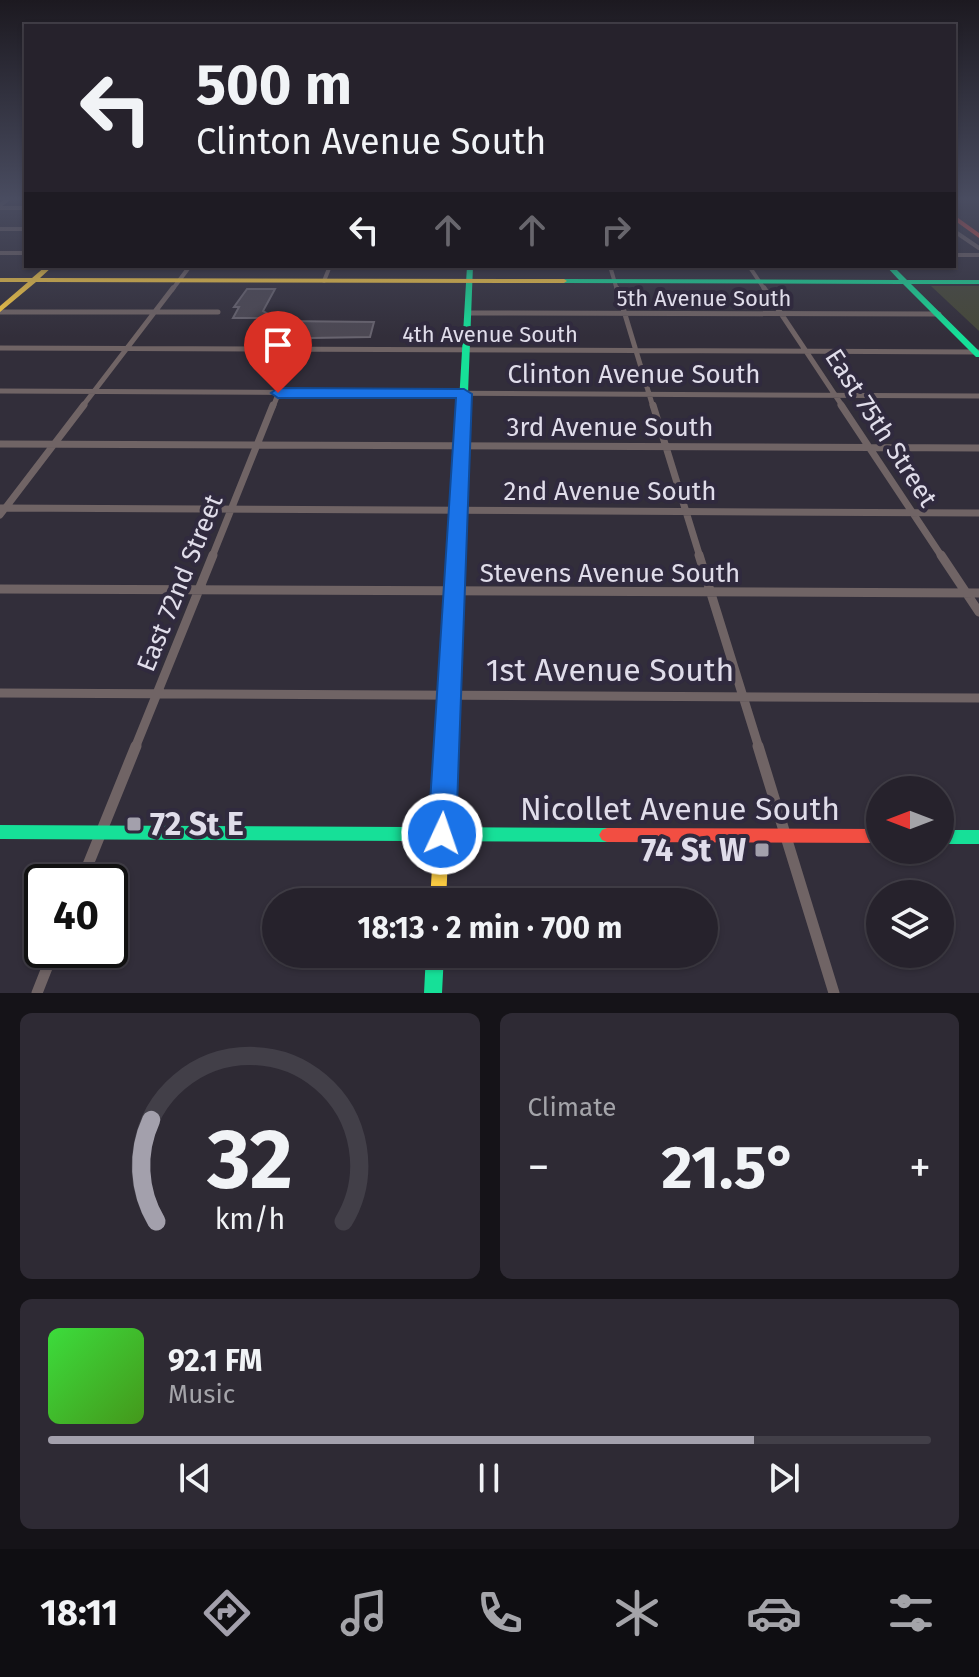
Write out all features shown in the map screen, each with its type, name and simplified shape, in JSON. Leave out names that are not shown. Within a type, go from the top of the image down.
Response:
[{"type":"main road","points":[[0,311],[48,268]]},
{"type":"main road","points":[[439,888],[470,268]]},
{"type":"main road","points":[[891,268],[978,353]]},
{"type":"main road","points":[[0,280],[979,284]]},
{"type":"main road","name":"Nicollet Avenue South","points":[[0,832],[866,836]]},
{"type":"main road","points":[[954,837],[979,837]]},
{"type":"main road","points":[[433,993],[434,968]]},
{"type":"street","points":[[0,253],[24,253]]},
{"type":"street","points":[[956,255],[979,255]]},
{"type":"street","points":[[2,511],[189,268]]},
{"type":"street","points":[[324,281],[329,268]]},
{"type":"street","points":[[611,268],[834,993]]},
{"type":"street","name":"East 75th Street","points":[[750,268],[979,612]]},
{"type":"street","points":[[0,311],[218,312]]},
{"type":"street","name":"5th Avenue South","points":[[468,313],[939,314]]},
{"type":"street","name":"4th Avenue South","points":[[0,348],[978,353]]},
{"type":"street","name":"East 72nd Street","points":[[88,864],[296,349]]},
{"type":"street","name":"Clinton Avenue South","points":[[0,391],[979,396]]},
{"type":"street","name":"3rd Avenue South","points":[[0,444],[979,448]]},
{"type":"street","name":"2nd Avenue South","points":[[2,511],[979,513]]},
{"type":"street","name":"Stevens Avenue South","points":[[0,589],[979,593]]},
{"type":"street","name":"1st Avenue South","points":[[0,693],[979,698]]},
{"type":"street","points":[[37,993],[47,968]]},
{"type":"green space","points":[[931,286],[979,286],[979,331]]},
{"type":"building","points":[[247,289],[275,289],[263,311],[281,321],[374,322],[370,337],[311,338],[310,341],[297,341],[298,337],[262,338],[270,324],[260,318],[233,318],[239,307],[234,307]]},
{"type":"traffic: fast","points":[[460,470],[470,268]]},
{"type":"traffic: fast","points":[[891,268],[979,355]]},
{"type":"traffic: fast","points":[[564,281],[979,282]]},
{"type":"traffic: fast","points":[[0,832],[607,835]]},
{"type":"traffic: fast","points":[[954,837],[979,837]]},
{"type":"traffic: fast","points":[[433,993],[434,968]]},
{"type":"traffic: slow","points":[[0,310],[48,268]]},
{"type":"traffic: slow","points":[[0,280],[564,281]]},
{"type":"traffic: slow","points":[[439,888],[460,470]]},
{"type":"traffic: jam","points":[[607,835],[866,836]]},
{"type":"place","name":"72 St E","points":[[134,824]]},
{"type":"place","name":"74 St W","points":[[762,850]]},
{"type":"route","points":[[278,393],[464,394],[442,834]]}]
